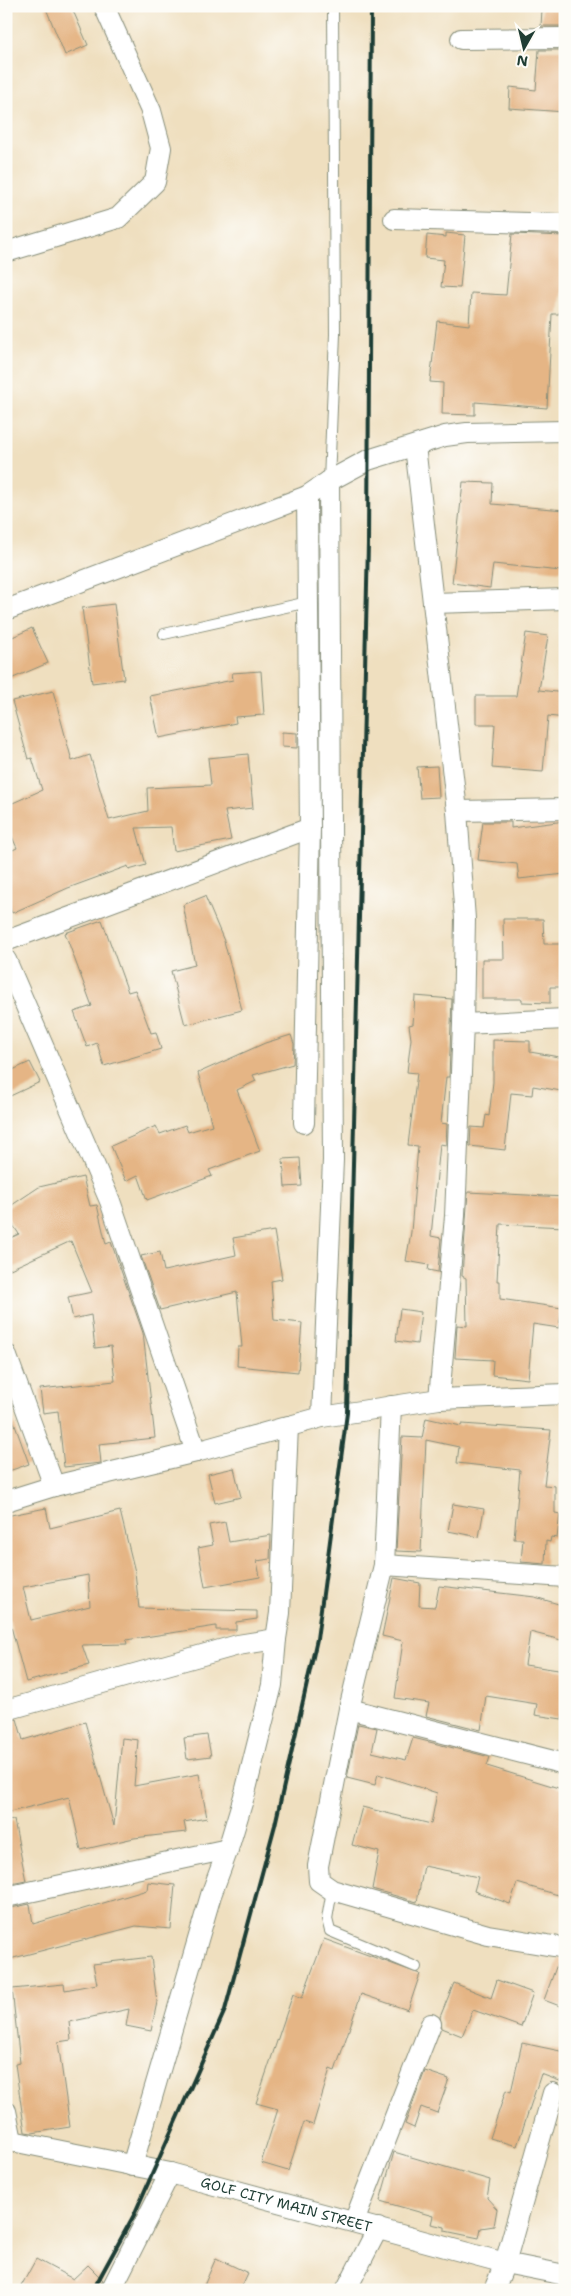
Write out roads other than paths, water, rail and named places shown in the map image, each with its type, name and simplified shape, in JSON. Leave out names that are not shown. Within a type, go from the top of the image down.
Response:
[{"type":"street","points":[[6,252],[118,218],[154,182],[161,148],[151,111],[104,6]]},
{"type":"street","points":[[461,39],[565,38]]},
{"type":"street","points":[[394,219],[565,224]]},
{"type":"street","points":[[6,610],[306,496],[368,460],[445,436],[467,433],[565,431]]},
{"type":"street","points":[[415,446],[457,811],[465,919],[463,1024],[455,1216],[439,1399]]},
{"type":"street","points":[[322,1417],[333,1160],[329,481]]},
{"type":"street","points":[[304,1122],[310,828],[306,496]]},
{"type":"street","points":[[432,603],[565,599]]},
{"type":"street","points":[[457,811],[565,809]]},
{"type":"street","points":[[6,941],[310,828]]},
{"type":"street","points":[[6,960],[110,1201],[196,1452]]},
{"type":"street","points":[[463,1024],[565,1019]]},
{"type":"street","points":[[6,1354],[54,1486]]},
{"type":"street","points":[[6,1501],[54,1486],[196,1452],[322,1417],[439,1399],[565,1394]]},
{"type":"street","points":[[391,1406],[384,1565],[349,1708],[318,1866],[319,1881],[332,1890],[488,1935],[565,1948]]},
{"type":"street","points":[[132,2166],[209,1903],[228,1849],[272,1685],[280,1613],[288,1426]]},
{"type":"street","points":[[384,1565],[565,1577]]},
{"type":"street","points":[[6,1710],[238,1645],[276,1640]]},
{"type":"street","points":[[349,1708],[565,1764]]},
{"type":"street","points":[[6,1897],[228,1849]]},
{"type":"street","points":[[354,2222],[431,2024]]},
{"type":"street","points":[[494,2290],[505,2262],[553,2093]]},
{"type":"street","points":[[6,2111],[9,2142]]},
{"type":"street","name":"GOLF CITY MAIN STREET","points":[[9,2142],[170,2172],[505,2262],[565,2275]]},
{"type":"street","points":[[111,2290],[170,2172]]},
{"type":"street","points":[[346,2290],[378,2228]]},
{"type":"lane","points":[[329,481],[335,334],[333,6]]},
{"type":"lane","points":[[164,634],[308,602]]},
{"type":"lane","points":[[332,1890],[327,1919],[330,1931],[416,1967]]},
{"type":"railway","points":[[93,2290],[134,2215],[225,2010],[275,1825],[317,1639],[347,1413],[368,544],[371,6]]}]
